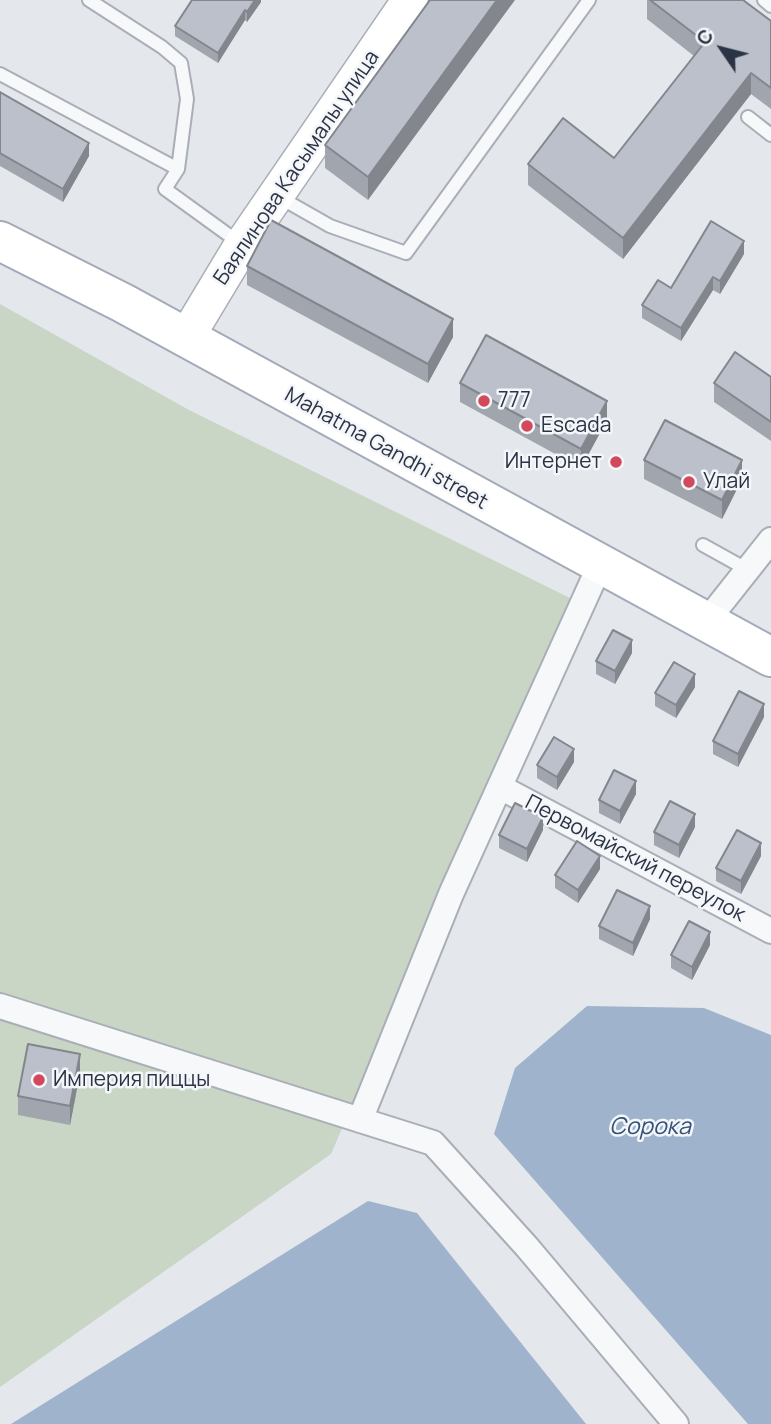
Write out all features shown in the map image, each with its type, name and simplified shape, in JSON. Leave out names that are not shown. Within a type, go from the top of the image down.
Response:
[{"type":"main road","name":"Баялинова Касымалы улица","points":[[186,338],[242,245],[410,0]]},
{"type":"main road","name":"Mahatma Gandhi street","points":[[0,241],[186,338],[771,657]]},
{"type":"street","points":[[706,622],[771,540]]},
{"type":"street","points":[[360,1120],[451,894],[600,565]]},
{"type":"street","name":"Первомайский переулок","points":[[500,787],[771,931]]},
{"type":"street","points":[[0,1006],[433,1143],[527,1247],[676,1424]]},
{"type":"lane","points":[[89,0],[162,47],[180,63],[187,99],[178,169],[165,189],[242,245]]},
{"type":"lane","points":[[276,195],[330,226],[406,253],[589,0]]},
{"type":"lane","points":[[764,0],[771,6]]},
{"type":"lane","points":[[0,74],[178,169]]},
{"type":"lane","points":[[748,117],[771,135]]},
{"type":"lane","points":[[703,545],[748,570]]},
{"type":"green space","points":[[0,304],[189,410],[570,598],[331,1154],[0,1387]]},
{"type":"water","name":"Сорока","points":[[587,1006],[704,1008],[771,1035],[771,1424],[748,1424],[494,1134],[515,1068]]},
{"type":"water","points":[[368,1201],[417,1213],[586,1424],[11,1424]]},
{"type":"building","points":[[192,0],[255,0],[247,12],[245,10],[218,53],[175,26]]},
{"type":"building","points":[[430,0],[497,0],[368,177],[325,145]]},
{"type":"building","points":[[650,0],[743,0],[771,21],[771,88],[751,73],[623,238],[528,164],[563,118],[614,158],[705,42]]},
{"type":"building","points":[[0,92],[89,143],[63,189],[0,153]]},
{"type":"building","points":[[271,220],[453,319],[428,364],[247,266]]},
{"type":"building","points":[[711,221],[744,241],[720,281],[713,277],[681,328],[642,305],[658,280],[671,288]]},
{"type":"building","points":[[486,335],[607,401],[581,449],[460,383]]},
{"type":"building","points":[[735,352],[771,377],[771,422],[714,383]]},
{"type":"building","points":[[665,420],[742,460],[722,500],[644,460]]},
{"type":"building","points":[[613,630],[632,640],[615,671],[596,661]]},
{"type":"building","points":[[674,662],[695,674],[676,705],[655,693]]},
{"type":"building","points":[[739,691],[764,704],[738,754],[713,741]]},
{"type":"building","points":[[554,737],[574,749],[557,777],[537,765]]},
{"type":"building","points":[[614,770],[636,781],[620,811],[599,800]]},
{"type":"building","points":[[670,801],[695,814],[679,845],[654,832]]},
{"type":"building","points":[[515,803],[543,817],[527,849],[499,835]]},
{"type":"building","points":[[737,830],[761,843],[741,881],[716,868]]},
{"type":"building","points":[[577,841],[600,856],[578,890],[555,875]]},
{"type":"building","points":[[617,890],[650,906],[633,943],[599,926]]},
{"type":"building","points":[[689,921],[710,932],[692,967],[671,955]]},
{"type":"building","points":[[28,1044],[80,1054],[70,1106],[18,1096]]},
{"type":"place","name":"777","points":[[484,401]]},
{"type":"place","name":"Escada","points":[[527,426]]},
{"type":"place","name":"Интернет","points":[[616,462]]},
{"type":"place","name":"Улай","points":[[689,482]]},
{"type":"place","name":"Империя пиццы","points":[[39,1080]]}]
